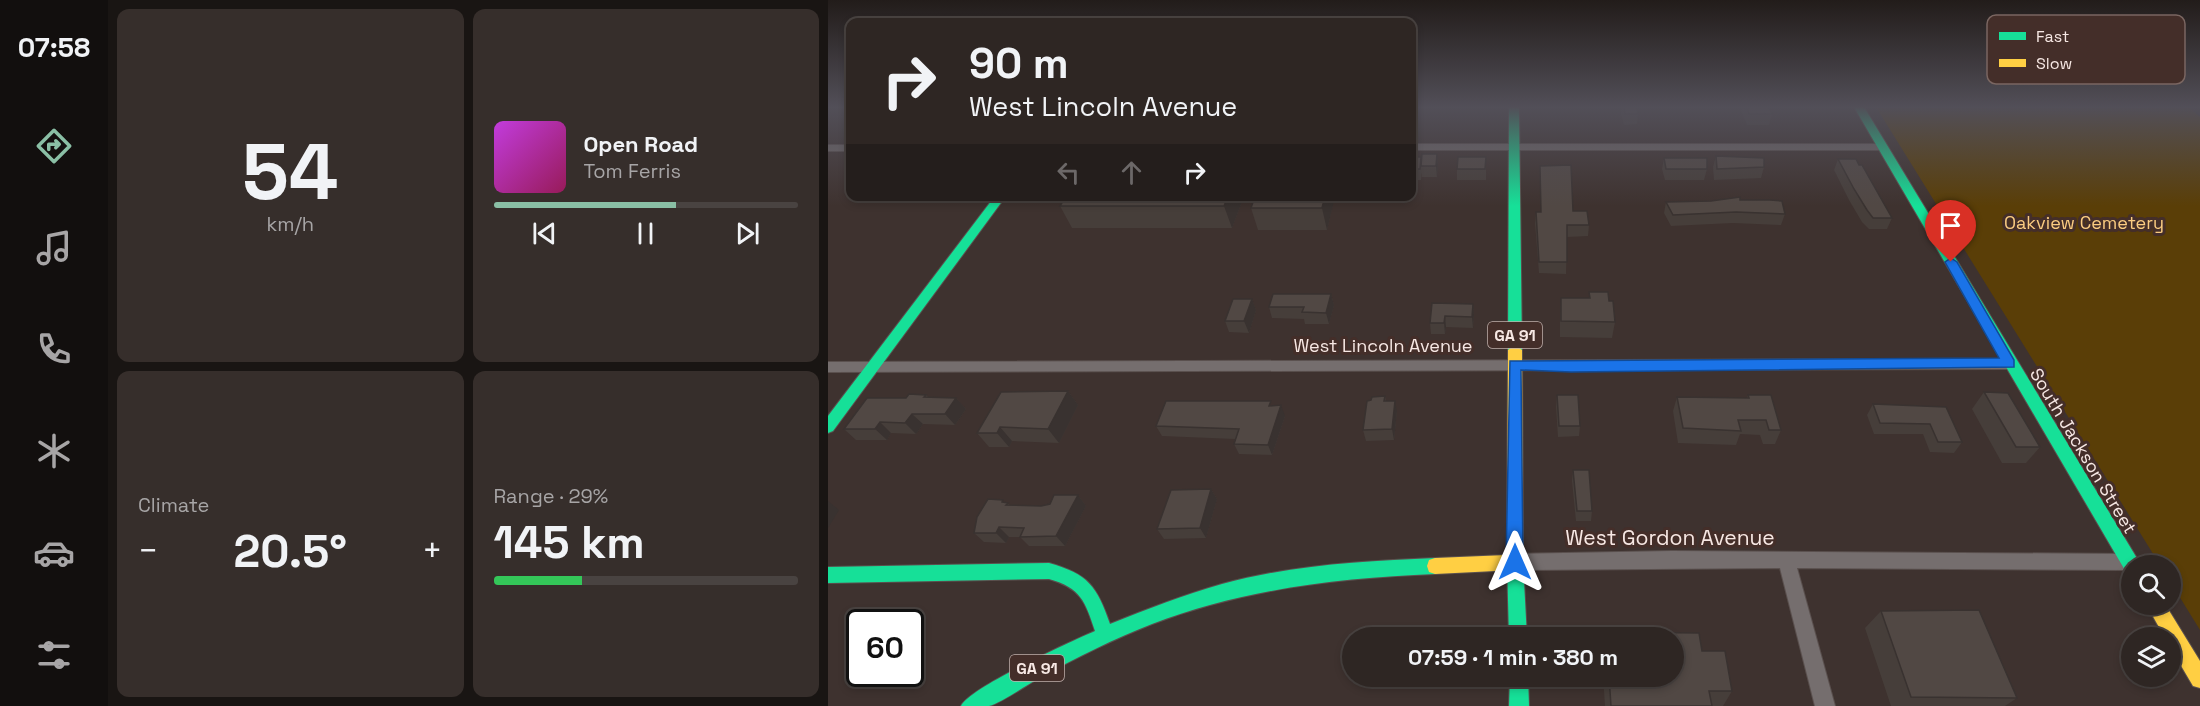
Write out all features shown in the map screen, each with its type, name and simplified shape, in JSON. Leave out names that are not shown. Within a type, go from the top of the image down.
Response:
[{"type":"main road","name":"GA 91","points":[[1514,140],[1515,562]]},
{"type":"main road","name":"South Jackson Street","points":[[1879,140],[2009,364],[2125,555]]},
{"type":"main road","points":[[828,427],[997,201]]},
{"type":"main road","points":[[1515,562],[1518,627]]},
{"type":"main road","name":"West Gordon Avenue","points":[[1105,635],[1206,597],[1304,575],[1515,562]]},
{"type":"main road","points":[[828,575],[1049,571],[1074,576],[1087,584],[1105,635]]},
{"type":"main road","points":[[2162,615],[2200,679]]},
{"type":"main road","name":"GA 91","points":[[971,706],[1035,669],[1105,635]]},
{"type":"main road","points":[[1519,687],[1519,706]]},
{"type":"street","points":[[1416,147],[1883,147]]},
{"type":"street","points":[[828,148],[846,148]]},
{"type":"street","name":"West Lincoln Avenue","points":[[828,367],[1514,364],[1571,367],[2009,364]]},
{"type":"street","points":[[1786,560],[1825,706]]},
{"type":"street","name":"West Gordon Avenue","points":[[1515,562],[1786,560],[2121,564]]},
{"type":"green space","name":"Oakview Cemetery","points":[[1896,140],[2200,140],[2200,630],[2181,599],[2181,555],[2154,555]]},
{"type":"building","points":[[1422,154],[1437,154],[1436,166],[1421,166]]},
{"type":"building","points":[[1716,156],[1764,158],[1764,167],[1717,169]]},
{"type":"building","points":[[1416,157],[1421,157],[1420,169],[1416,169]]},
{"type":"building","points":[[1458,157],[1486,157],[1485,169],[1457,169]]},
{"type":"building","points":[[1664,158],[1707,158],[1707,169],[1666,169]]},
{"type":"building","points":[[1838,159],[1856,159],[1859,165],[1862,165],[1892,218],[1873,218]]},
{"type":"building","points":[[1571,165],[1573,211],[1587,211],[1589,225],[1567,225],[1567,262],[1539,262],[1536,212],[1541,212],[1540,166]]},
{"type":"building","points":[[1740,197],[1740,200],[1782,201],[1785,214],[1736,212],[1673,215],[1666,202],[1711,201]]},
{"type":"building","points":[[1063,201],[1226,201],[1224,206],[1060,206]]},
{"type":"building","points":[[1253,201],[1324,201],[1322,208],[1251,208]]},
{"type":"building","points":[[1589,292],[1608,292],[1609,301],[1613,301],[1615,322],[1561,321],[1561,298],[1590,298]]},
{"type":"building","points":[[1273,294],[1331,294],[1326,313],[1302,312],[1304,307],[1269,307]]},
{"type":"building","points":[[1233,299],[1252,299],[1244,321],[1225,321]]},
{"type":"building","points":[[1432,303],[1473,304],[1472,317],[1445,316],[1444,323],[1430,323]]},
{"type":"building","points":[[1068,391],[1048,429],[1000,427],[997,433],[977,433],[1001,392]]},
{"type":"building","points":[[1984,392],[2008,393],[2040,447],[2016,447]]},
{"type":"building","points":[[909,394],[956,398],[945,414],[912,414],[905,423],[880,422],[875,429],[844,429],[867,398],[906,398]]},
{"type":"building","points":[[1557,395],[1578,395],[1580,426],[1559,426]]},
{"type":"building","points":[[1748,395],[1771,395],[1781,430],[1769,430],[1766,420],[1738,420],[1741,431],[1683,428],[1677,397],[1749,398]]},
{"type":"building","points":[[1385,396],[1384,401],[1395,401],[1392,429],[1363,430],[1367,401],[1372,397]]},
{"type":"building","points":[[1166,401],[1271,401],[1269,406],[1281,405],[1268,445],[1234,444],[1239,429],[1156,426]]},
{"type":"building","points":[[1873,404],[1946,407],[1962,442],[1938,442],[1930,424],[1880,423]]},
{"type":"building","points":[[1573,470],[1589,470],[1592,511],[1577,511]]},
{"type":"building","points":[[1211,489],[1200,528],[1157,529],[1171,490]]},
{"type":"building","points":[[1054,495],[1078,495],[1056,536],[1020,537],[1024,528],[999,527],[996,533],[974,533],[977,517],[988,499],[1003,500],[1002,502],[1008,503],[1006,505],[1041,506],[1050,504]]},
{"type":"building","points":[[1979,610],[2017,698],[1911,697],[1881,611]]},
{"type":"building","points":[[1684,633],[1699,633],[1702,651],[1725,651],[1732,691],[1709,691],[1712,706],[1611,706],[1610,687],[1684,687]]},
{"type":"traffic: fast","points":[[1514,140],[1515,350]]},
{"type":"traffic: fast","points":[[1879,140],[2125,555]]},
{"type":"traffic: fast","points":[[828,427],[997,201]]},
{"type":"traffic: fast","points":[[1515,562],[1518,627]]},
{"type":"traffic: fast","points":[[971,706],[1076,649],[1186,603],[1263,583],[1306,576],[1370,569],[1435,566]]},
{"type":"traffic: fast","points":[[828,575],[1049,571],[1063,575],[1082,586],[1093,601],[1105,635]]},
{"type":"traffic: fast","points":[[1519,687],[1519,706]]},
{"type":"traffic: slow","points":[[1435,566],[1515,562],[1515,350]]},
{"type":"traffic: slow","points":[[2162,615],[2200,679]]},
{"type":"route","points":[[1515,562],[1514,364],[1571,367],[2009,364],[1951,262]]}]
